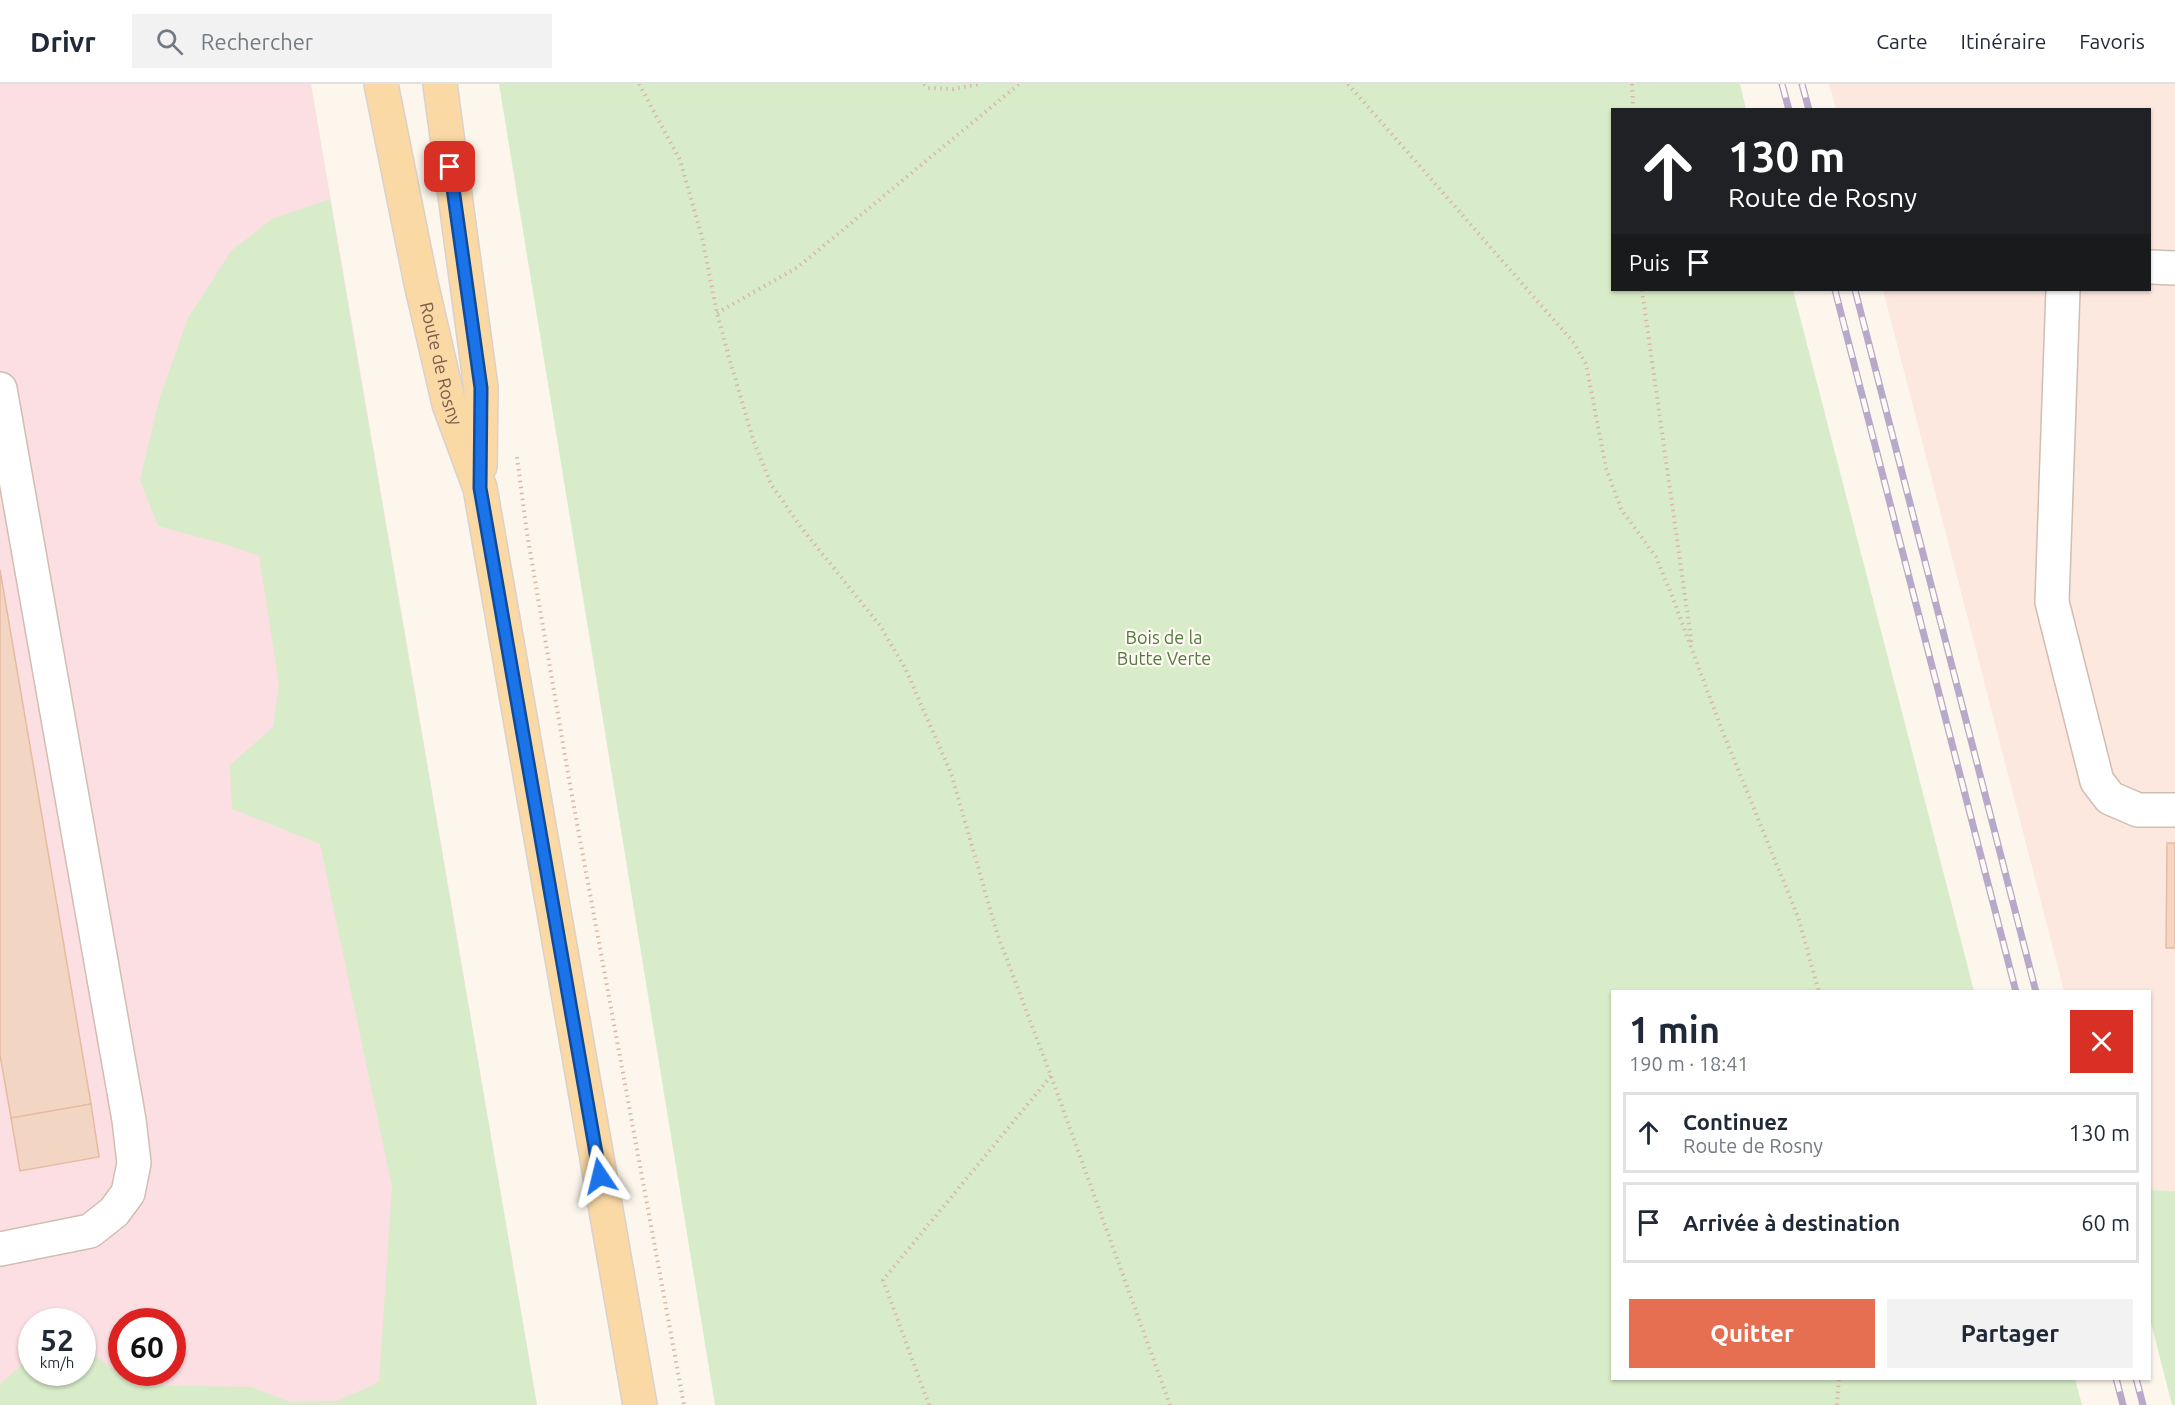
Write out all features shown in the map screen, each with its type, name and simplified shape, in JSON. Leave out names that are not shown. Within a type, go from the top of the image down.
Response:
[{"type":"main road","name":"Route de Rosny","points":[[381,84],[421,283],[449,404],[480,488]]},
{"type":"main road","name":"Route de Rosny","points":[[440,84],[481,388],[480,488]]},
{"type":"main road","points":[[480,488],[639,1405]]},
{"type":"lane","points":[[2151,267],[2175,268]]},
{"type":"lane","points":[[2063,291],[2052,602],[2097,782],[2110,798],[2138,810],[2175,810]]},
{"type":"lane","points":[[0,389],[129,1120],[134,1163],[128,1193],[114,1212],[90,1231],[0,1249]]},
{"type":"path","points":[[639,84],[680,160],[702,237],[717,313],[753,439],[771,484],[801,526],[881,627],[906,670],[951,773],[997,933],[1170,1405]]},
{"type":"path","points":[[924,84],[928,88],[952,89],[979,84]]},
{"type":"path","points":[[717,313],[798,267],[1019,84]]},
{"type":"path","points":[[1348,84],[1574,343],[1586,364],[1606,468],[1621,509],[1656,557],[1798,917],[1818,990]]},
{"type":"path","points":[[1632,84],[1634,108]]},
{"type":"path","points":[[1642,291],[1694,656]]},
{"type":"path","points":[[516,451],[527,533],[570,786],[684,1405]]},
{"type":"path","points":[[929,1405],[883,1280],[1051,1076]]},
{"type":"path","points":[[1837,1405],[1839,1380]]},
{"type":"shaded area","points":[[0,84],[311,84],[537,1405],[0,1405]]},
{"type":"shaded area","points":[[1829,84],[2175,84],[2175,1191],[2151,1190],[2151,990],[2064,990],[1883,291],[2151,291],[2151,108],[1836,108]]},
{"type":"green space","name":"Bois de la Butte Verte","points":[[499,84],[1740,84],[1746,108],[1611,108],[1611,291],[1793,291],[1974,990],[1611,990],[1611,1380],[2075,1380],[2082,1405],[715,1405]]},
{"type":"green space","points":[[330,199],[537,1405],[0,1405],[0,1384],[18,1368],[18,1386],[96,1386],[96,1356],[108,1365],[108,1386],[251,1387],[290,1402],[337,1401],[379,1382],[392,1187],[320,844],[232,809],[230,765],[273,727],[279,684],[259,556],[158,526],[140,480],[159,400],[188,318],[231,251],[272,219]]},
{"type":"green space","points":[[2151,1190],[2175,1191],[2175,1405],[2172,1405],[2151,1323]]},
{"type":"building","points":[[0,570],[91,1104],[11,1118],[0,1055]]},
{"type":"building","points":[[2167,843],[2175,843],[2175,948],[2166,948]]},
{"type":"building","points":[[91,1104],[99,1157],[20,1171],[11,1118]]},
{"type":"railway","points":[[1782,84],[1788,108]]},
{"type":"railway","points":[[1802,84],[1808,108]]},
{"type":"railway","points":[[1835,291],[2015,990]]},
{"type":"railway","points":[[1855,291],[2035,990]]},
{"type":"railway","points":[[2117,1380],[2123,1405]]},
{"type":"railway","points":[[2137,1380],[2143,1405]]},
{"type":"route","points":[[450,167],[481,388],[480,488],[600,1176]]}]
